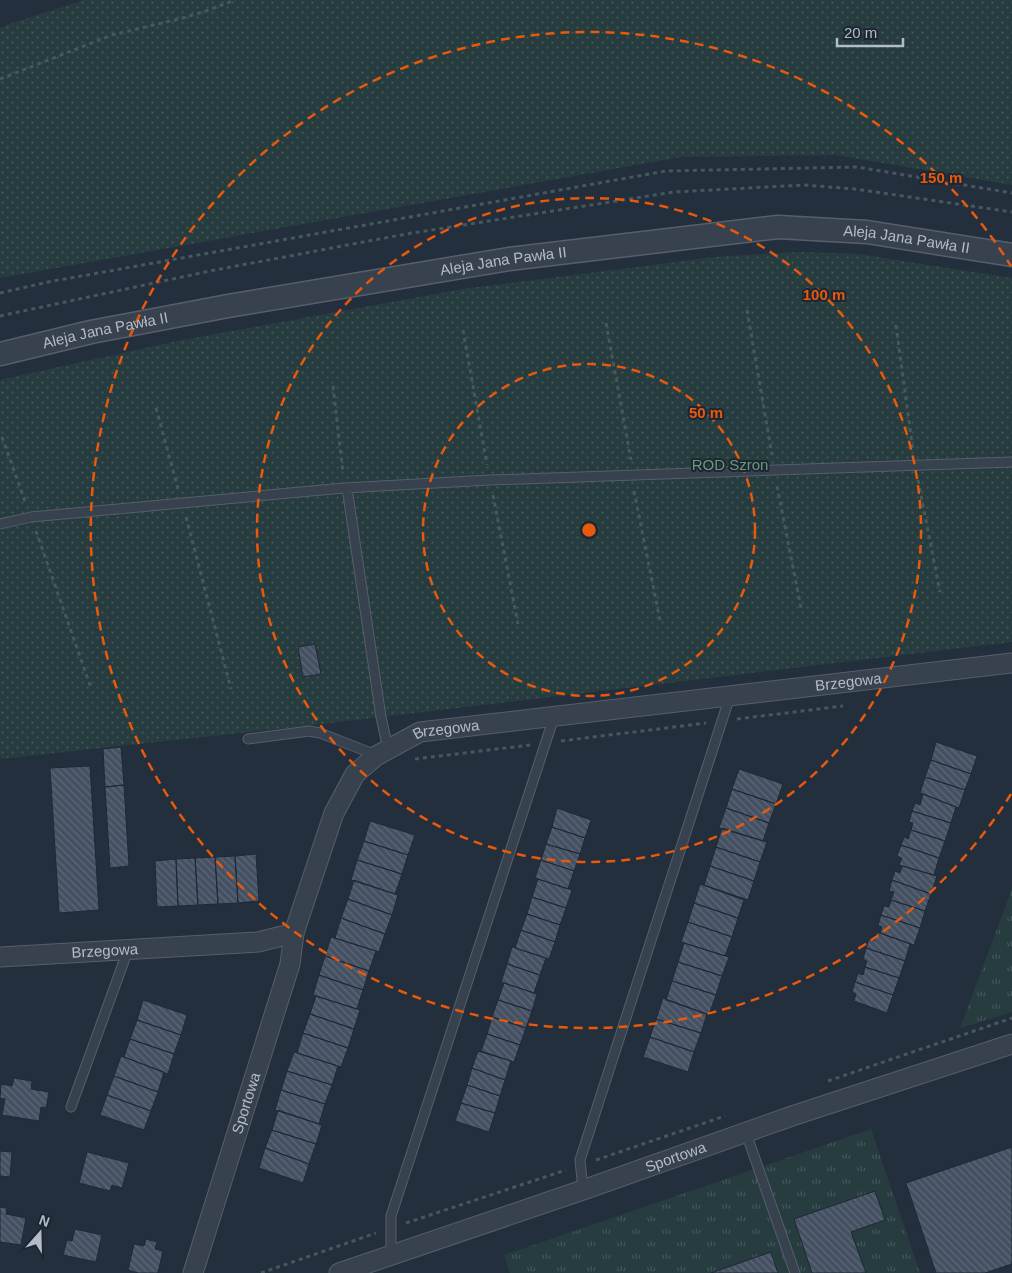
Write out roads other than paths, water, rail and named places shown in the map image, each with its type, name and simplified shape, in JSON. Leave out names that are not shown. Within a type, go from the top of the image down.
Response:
[{"type":"street","name":"Aleja Jana Pawła II","points":[[0,354],[91,332],[228,306],[509,259],[778,228],[867,232],[1012,255]]},
{"type":"street","name":"Brzegowa","points":[[0,958],[258,942],[294,933],[334,814],[355,774],[382,752],[420,732],[1012,663]]},
{"type":"street","name":"Sportowa","points":[[193,1273],[290,964],[294,933]]},
{"type":"street","name":"Sportowa","points":[[340,1273],[792,1116],[1012,1044]]},
{"type":"lane","points":[[0,524],[31,517],[346,488],[490,480],[1012,462]]},
{"type":"lane","points":[[248,739],[309,731],[382,752],[381,718],[346,488]]},
{"type":"lane","points":[[583,1190],[580,1160],[730,696]]},
{"type":"lane","points":[[391,1255],[391,1216],[554,717]]},
{"type":"lane","points":[[71,1107],[128,950]]},
{"type":"lane","points":[[746,1133],[795,1273]]},
{"type":"park label","name":"ROD Szron","points":[[730,465]]}]
